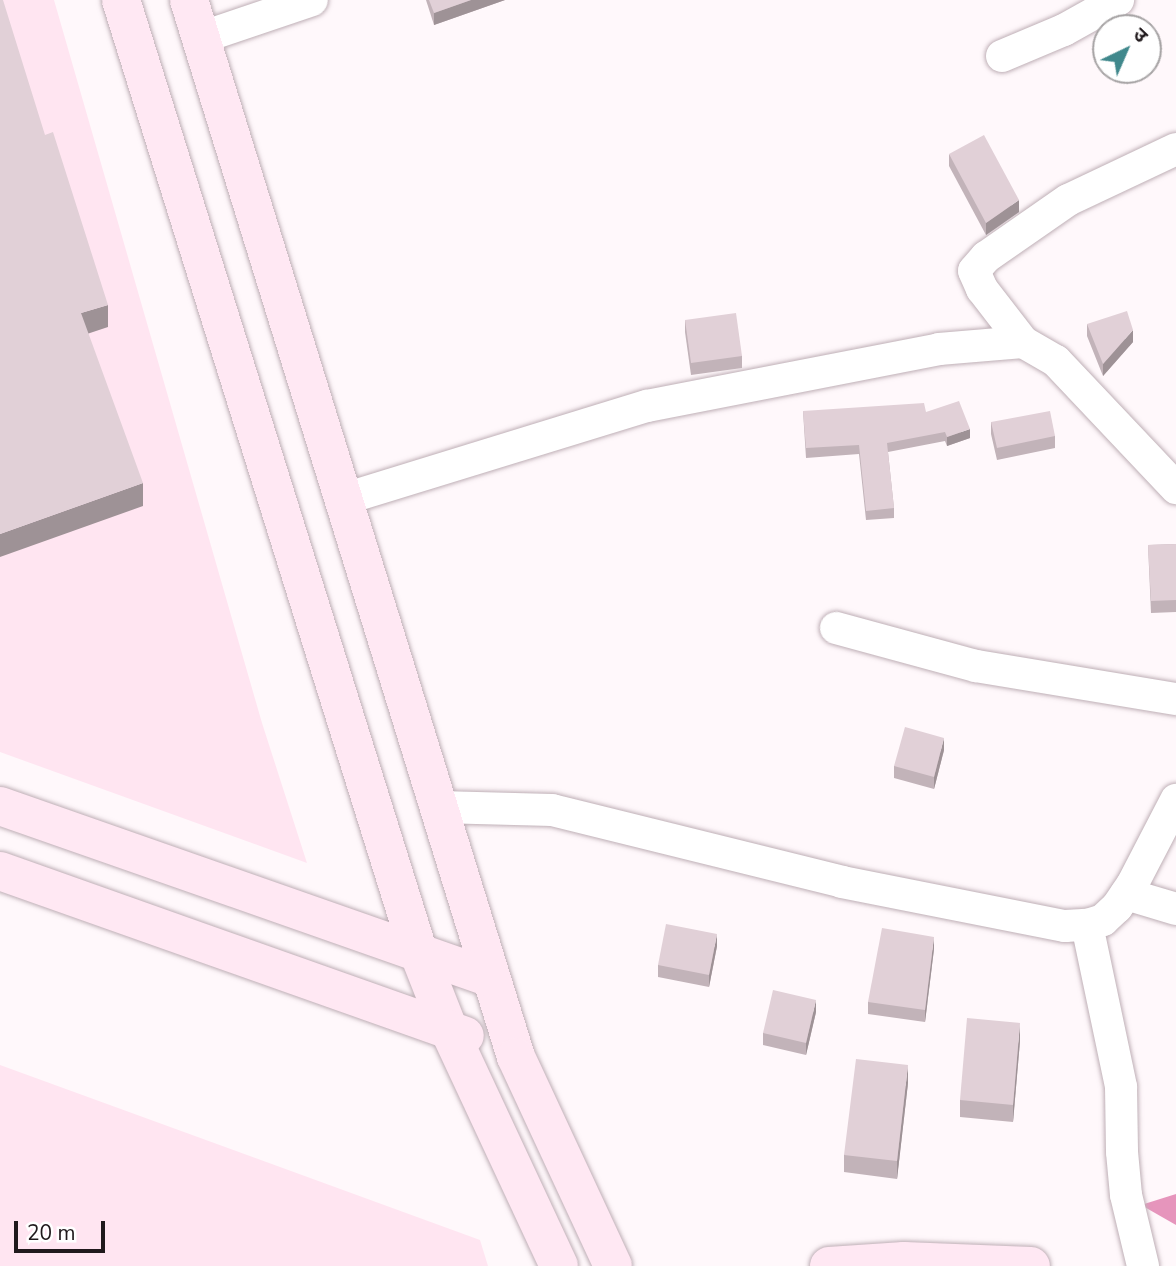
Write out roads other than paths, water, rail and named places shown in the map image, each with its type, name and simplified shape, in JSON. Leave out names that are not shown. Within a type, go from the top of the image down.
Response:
[{"type":"street","points":[[121,0],[419,954],[449,1030],[559,1266]]},
{"type":"street","points":[[189,0],[516,1056],[613,1266]]},
{"type":"street","points":[[200,38],[312,0]]},
{"type":"street","points":[[1002,56],[1064,30],[1118,0]]},
{"type":"street","points":[[1176,149],[1068,201],[986,257],[974,271],[982,289],[1023,342],[1056,361],[1176,488]]},
{"type":"street","points":[[344,499],[647,406],[939,349],[1023,342]]},
{"type":"street","points":[[836,628],[976,666],[1176,699]]},
{"type":"street","points":[[439,807],[552,810],[842,882],[1065,926],[1087,925],[1102,920],[1126,894],[1176,800]]},
{"type":"street","points":[[0,806],[491,978]]},
{"type":"street","points":[[0,872],[516,1056]]},
{"type":"street","points":[[1126,894],[1176,909]]},
{"type":"street","points":[[1087,925],[1121,1087],[1126,1195],[1143,1266]]},
{"type":"street","points":[[829,1266],[904,1261],[1031,1266]]}]
